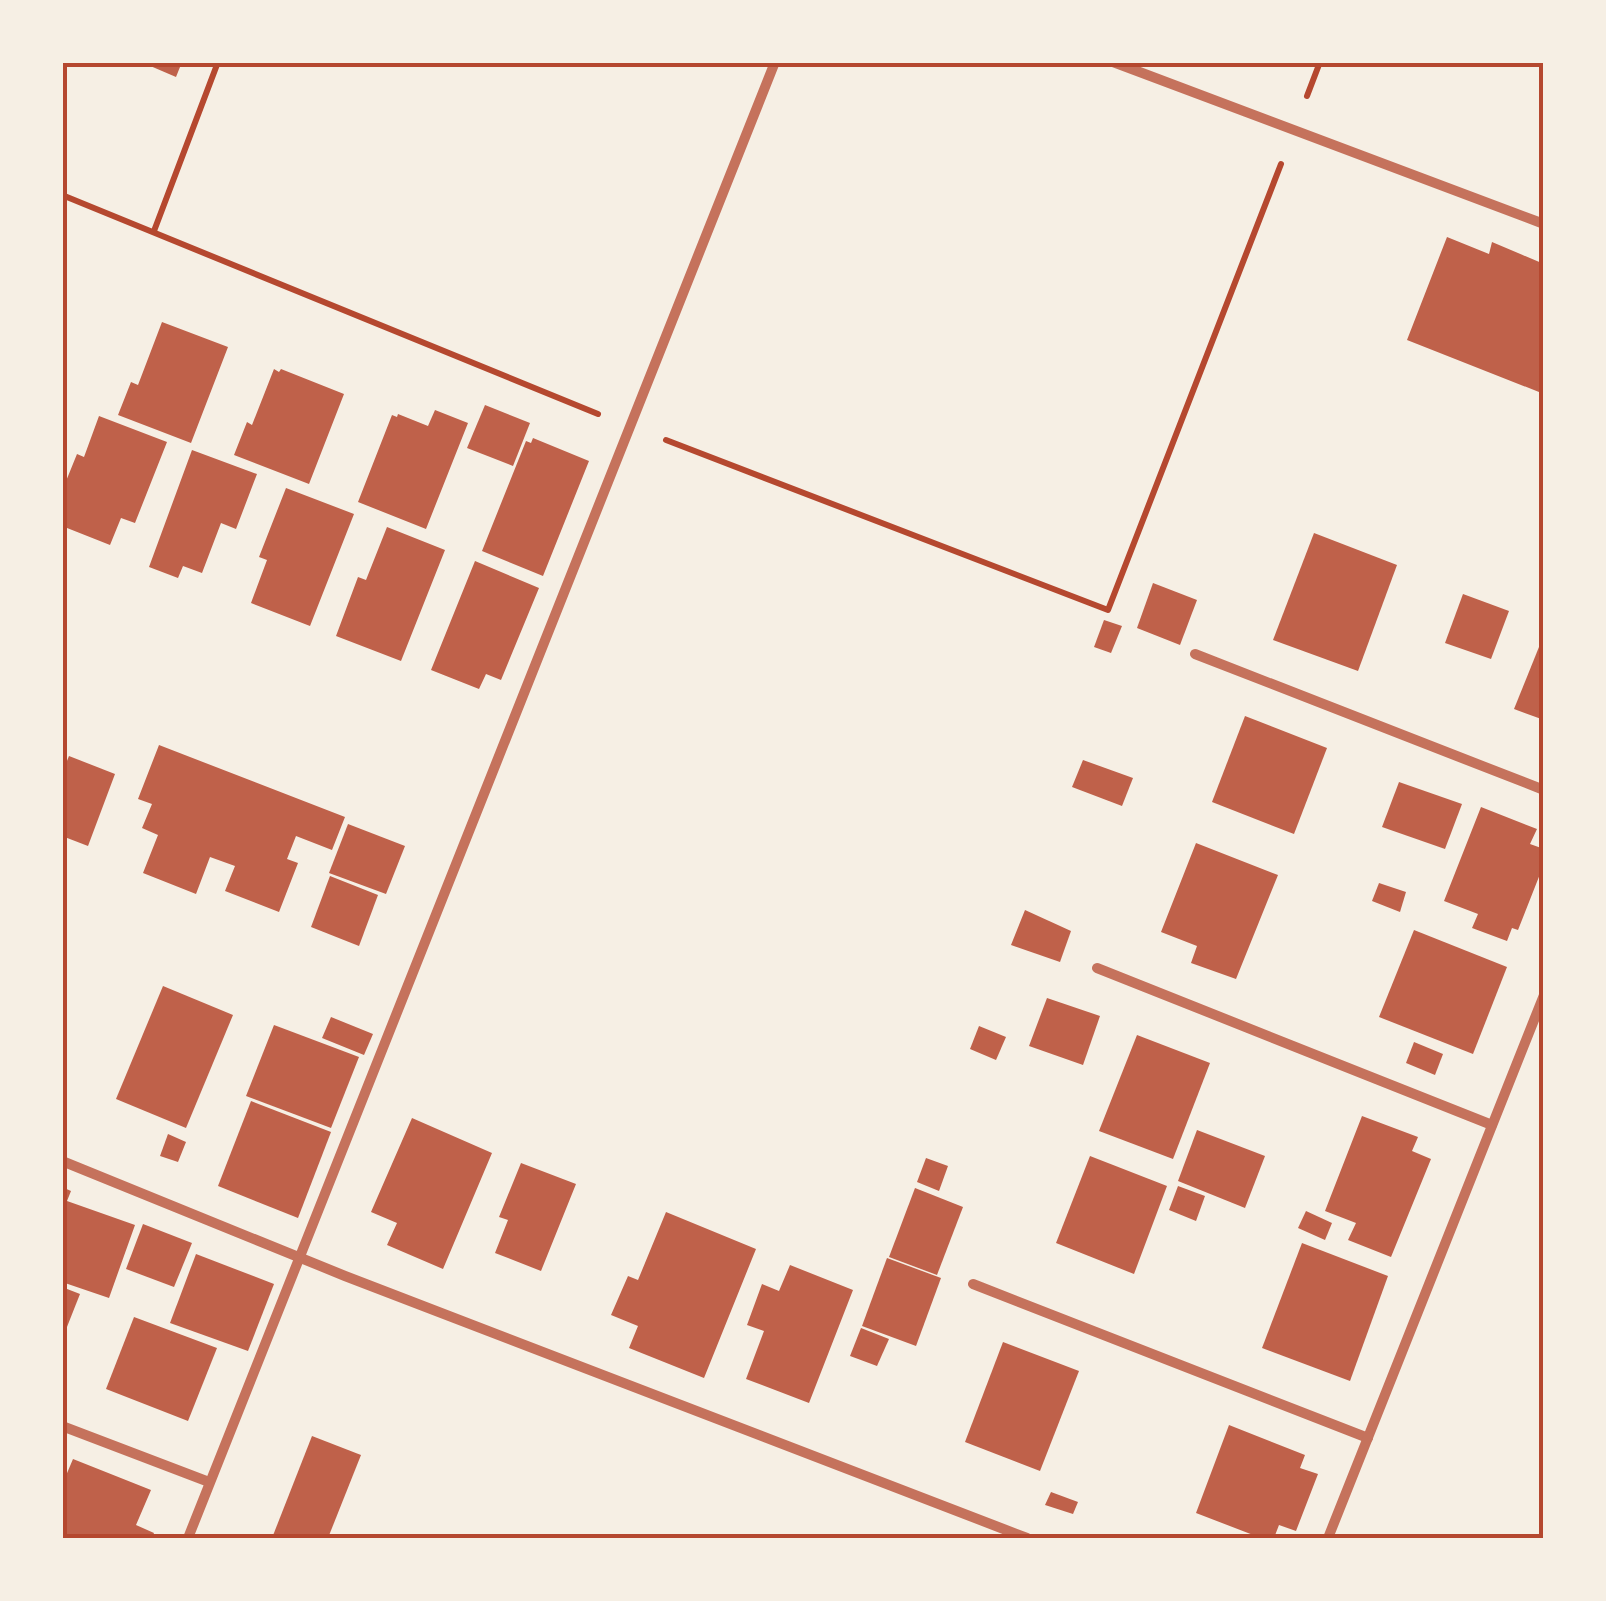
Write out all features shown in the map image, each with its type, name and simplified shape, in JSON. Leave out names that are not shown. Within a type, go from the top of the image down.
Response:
[{"type":"street","points":[[188,1538],[775,62]]},
{"type":"street","points":[[1113,62],[1544,224]]},
{"type":"street","points":[[1195,654],[1544,790]]},
{"type":"street","points":[[1097,968],[1492,1126]]},
{"type":"street","points":[[1328,1538],[1544,995]]},
{"type":"street","points":[[62,1161],[363,1284],[1026,1538]]},
{"type":"street","points":[[972,1284],[1368,1438]]},
{"type":"street","points":[[62,1426],[209,1482]]},
{"type":"path","points":[[154,231],[218,62]]},
{"type":"path","points":[[62,196],[629,426],[1108,610],[1320,62]]},
{"type":"building","points":[[141,62],[182,62],[176,77]]},
{"type":"building","points":[[1447,237],[1489,254],[1492,242],[1544,264],[1544,394],[1407,340]]},
{"type":"building","points":[[162,322],[228,347],[191,443],[118,415],[131,382],[138,385]]},
{"type":"building","points":[[274,369],[344,394],[309,484],[234,455],[247,422],[252,425]]},
{"type":"building","points":[[485,405],[530,423],[513,466],[467,448]]},
{"type":"building","points":[[435,410],[468,423],[426,529],[358,502],[392,415],[428,426]]},
{"type":"building","points":[[99,416],[167,442],[135,523],[121,518],[110,545],[62,526],[62,491],[77,454],[84,457]]},
{"type":"building","points":[[533,438],[589,461],[543,576],[482,551],[526,441],[531,443]]},
{"type":"building","points":[[192,450],[257,474],[236,529],[221,523],[202,573],[183,566],[178,578],[149,567]]},
{"type":"building","points":[[286,488],[354,514],[310,626],[251,603],[267,560],[259,557]]},
{"type":"building","points":[[387,527],[445,550],[401,661],[336,636],[358,577],[366,580]]},
{"type":"building","points":[[1314,533],[1397,565],[1358,671],[1273,640]]},
{"type":"building","points":[[475,561],[539,588],[501,680],[486,674],[479,689],[431,670]]},
{"type":"building","points":[[1153,583],[1197,600],[1180,645],[1137,628]]},
{"type":"building","points":[[1463,594],[1509,611],[1491,659],[1445,643]]},
{"type":"building","points":[[1104,620],[1122,626],[1111,653],[1094,647]]},
{"type":"building","points":[[1544,637],[1544,720],[1514,709]]},
{"type":"building","points":[[1245,716],[1327,748],[1294,834],[1212,802]]},
{"type":"building","points":[[159,745],[345,817],[332,850],[296,836],[287,859],[298,863],[279,912],[225,891],[235,866],[210,857],[196,894],[143,873],[158,835],[142,828],[152,804],[138,799]]},
{"type":"building","points":[[69,756],[115,774],[88,846],[62,836],[62,773]]},
{"type":"building","points":[[1083,760],[1133,778],[1122,806],[1072,787]]},
{"type":"building","points":[[1399,782],[1462,804],[1445,849],[1382,827]]},
{"type":"building","points":[[1481,807],[1537,829],[1530,844],[1544,849],[1544,864],[1518,930],[1512,928],[1507,941],[1472,928],[1478,914],[1444,901]]},
{"type":"building","points":[[348,824],[405,846],[386,894],[329,873]]},
{"type":"building","points":[[1196,843],[1278,875],[1236,979],[1191,963],[1197,946],[1161,932]]},
{"type":"building","points":[[330,876],[378,895],[359,946],[311,927]]},
{"type":"building","points":[[1379,883],[1406,892],[1400,912],[1372,901]]},
{"type":"building","points":[[1025,910],[1071,931],[1060,962],[1011,945]]},
{"type":"building","points":[[1414,930],[1507,967],[1473,1054],[1379,1017]]},
{"type":"building","points":[[163,986],[233,1015],[186,1128],[116,1099]]},
{"type":"building","points":[[1047,998],[1100,1016],[1083,1065],[1029,1046]]},
{"type":"building","points":[[331,1017],[373,1034],[364,1055],[322,1038]]},
{"type":"building","points":[[274,1025],[359,1057],[331,1128],[246,1096]]},
{"type":"building","points":[[979,1026],[1006,1037],[996,1060],[970,1049]]},
{"type":"building","points":[[1137,1035],[1210,1063],[1173,1159],[1099,1131]]},
{"type":"building","points":[[1414,1042],[1443,1054],[1435,1075],[1406,1063]]},
{"type":"building","points":[[251,1101],[331,1132],[298,1218],[218,1186]]},
{"type":"building","points":[[1362,1116],[1418,1137],[1412,1151],[1431,1159],[1391,1257],[1348,1240],[1356,1223],[1325,1211]]},
{"type":"building","points":[[412,1118],[492,1153],[443,1269],[387,1245],[397,1223],[371,1212]]},
{"type":"building","points":[[1197,1130],[1265,1156],[1245,1208],[1178,1181]]},
{"type":"building","points":[[168,1134],[186,1142],[178,1162],[160,1156]]},
{"type":"building","points":[[1090,1156],[1167,1186],[1134,1274],[1056,1243]]},
{"type":"building","points":[[926,1158],[948,1166],[939,1191],[917,1182]]},
{"type":"building","points":[[521,1163],[576,1184],[541,1271],[495,1253],[508,1220],[499,1217]]},
{"type":"building","points":[[1178,1186],[1205,1196],[1196,1221],[1169,1210]]},
{"type":"building","points":[[62,1187],[71,1191],[67,1201],[135,1225],[109,1298],[62,1282]]},
{"type":"building","points":[[915,1188],[963,1207],[937,1275],[889,1257]]},
{"type":"building","points":[[1306,1211],[1332,1223],[1325,1240],[1298,1228]]},
{"type":"building","points":[[666,1212],[756,1249],[704,1378],[629,1348],[638,1326],[611,1315],[628,1276],[638,1280]]},
{"type":"building","points":[[143,1224],[192,1243],[174,1287],[126,1269]]},
{"type":"building","points":[[1302,1243],[1388,1276],[1350,1381],[1262,1348]]},
{"type":"building","points":[[196,1254],[274,1284],[248,1351],[170,1323]]},
{"type":"building","points":[[887,1258],[941,1278],[916,1346],[862,1326]]},
{"type":"building","points":[[790,1265],[853,1290],[809,1403],[746,1379],[764,1331],[747,1325],[762,1284],[779,1291]]},
{"type":"building","points":[[62,1287],[80,1294],[63,1337],[62,1337]]},
{"type":"building","points":[[134,1317],[217,1348],[188,1421],[106,1389]]},
{"type":"building","points":[[861,1328],[889,1339],[877,1366],[850,1356]]},
{"type":"building","points":[[1003,1342],[1079,1371],[1040,1471],[965,1442]]},
{"type":"building","points":[[1229,1425],[1305,1455],[1300,1468],[1318,1474],[1296,1531],[1279,1525],[1274,1538],[1261,1538],[1196,1513]]},
{"type":"building","points":[[312,1436],[361,1455],[328,1538],[272,1538]]},
{"type":"building","points":[[73,1459],[151,1490],[136,1525],[154,1533],[152,1538],[62,1538],[62,1485]]},
{"type":"building","points":[[1051,1492],[1078,1502],[1073,1514],[1045,1505]]}]
